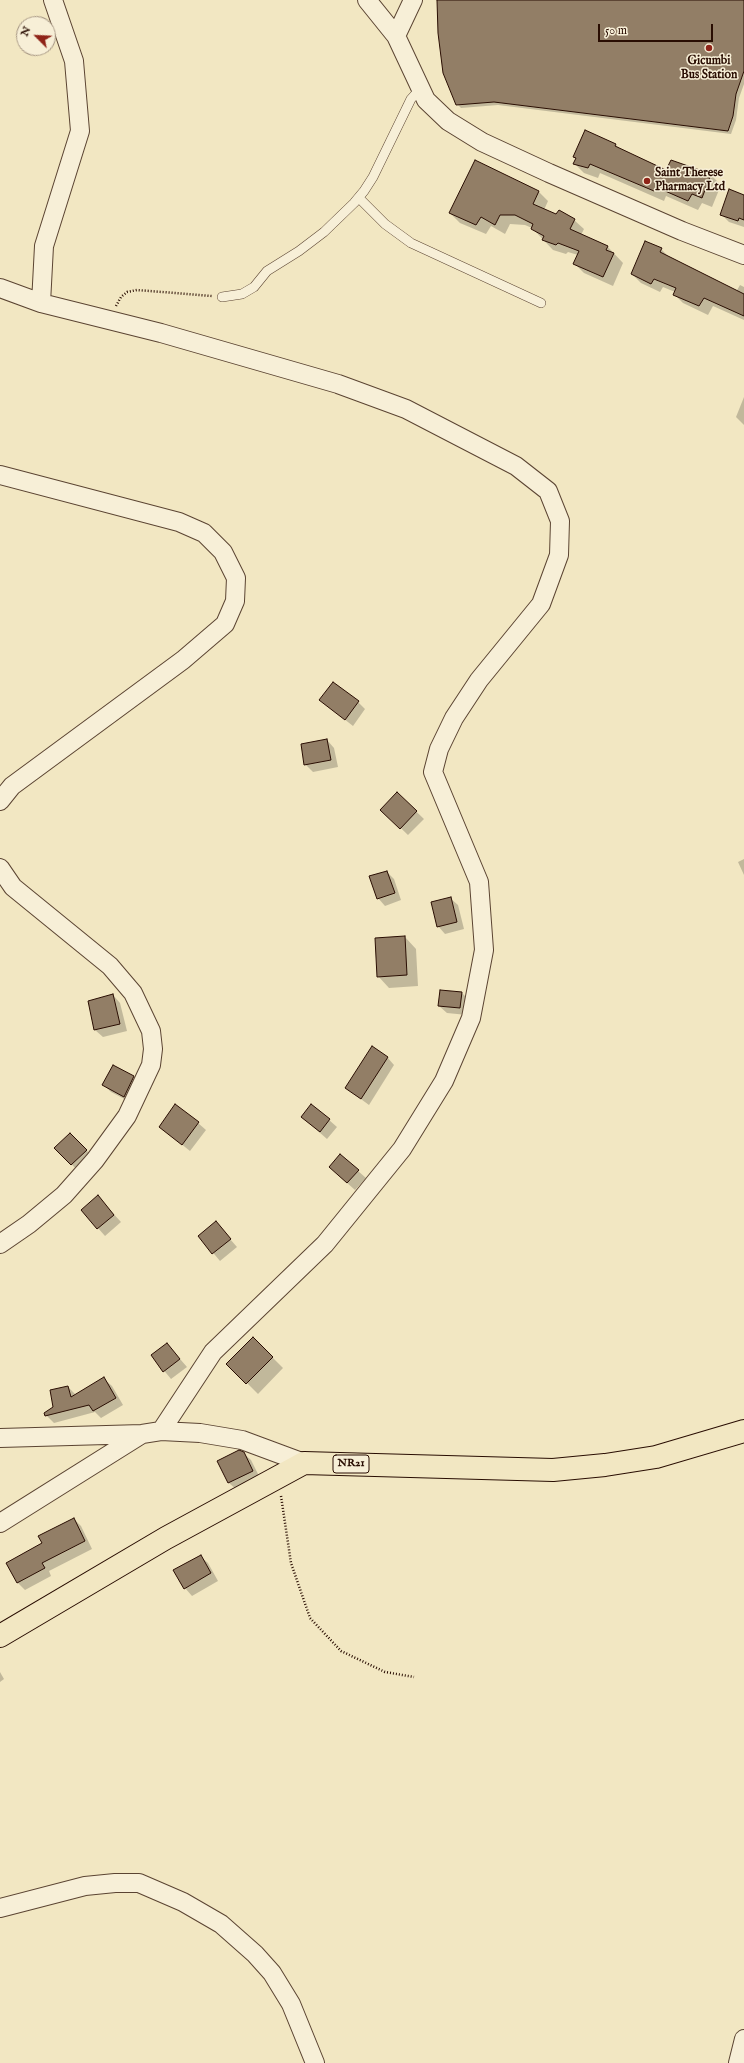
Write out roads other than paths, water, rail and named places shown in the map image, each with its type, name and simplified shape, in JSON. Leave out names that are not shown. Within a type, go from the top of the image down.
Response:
[{"type":"main road","name":"NR21","points":[[304,1463],[553,1470],[605,1465],[656,1457],[744,1431]]},
{"type":"main road","points":[[0,1636],[166,1538],[304,1463]]},
{"type":"street","points":[[41,303],[44,246],[80,131],[74,61],[53,0]]},
{"type":"street","points":[[367,0],[396,36],[426,100],[448,121],[482,142],[675,228],[744,255]]},
{"type":"street","points":[[396,36],[413,0]]},
{"type":"street","points":[[0,288],[41,303],[99,317],[338,384],[406,409],[516,466],[548,491],[560,521],[559,555],[542,604],[479,680],[454,718],[439,749],[433,772],[479,882],[484,950],[471,1018],[444,1081],[402,1149],[330,1238],[213,1352],[161,1431]]},
{"type":"street","points":[[0,475],[179,522],[204,533],[223,552],[236,578],[235,601],[225,624],[183,660],[12,786],[0,801]]},
{"type":"street","points":[[0,868],[13,886],[110,966],[133,993],[151,1030],[154,1049],[151,1065],[127,1116],[95,1160],[64,1195],[29,1224],[0,1244]]},
{"type":"street","points":[[0,1438],[142,1434],[161,1431],[200,1433],[242,1440],[304,1463]]},
{"type":"street","points":[[0,1523],[142,1434]]},
{"type":"street","points":[[0,1908],[85,1886],[116,1883],[139,1883],[184,1902],[221,1924],[256,1954],[272,1973],[291,2004],[315,2063]]},
{"type":"street","points":[[738,2063],[744,2039]]},
{"type":"lane","points":[[222,298],[242,294],[254,287],[267,271],[299,251],[324,232],[359,198],[373,177],[411,99],[420,88]]},
{"type":"lane","points":[[359,198],[385,224],[411,243],[542,303]]},
{"type":"place","name":"Gicumbi Bus Station","points":[[709,48]]},
{"type":"place","name":"Saint Therese Pharmacy Ltd","points":[[647,181]]}]
